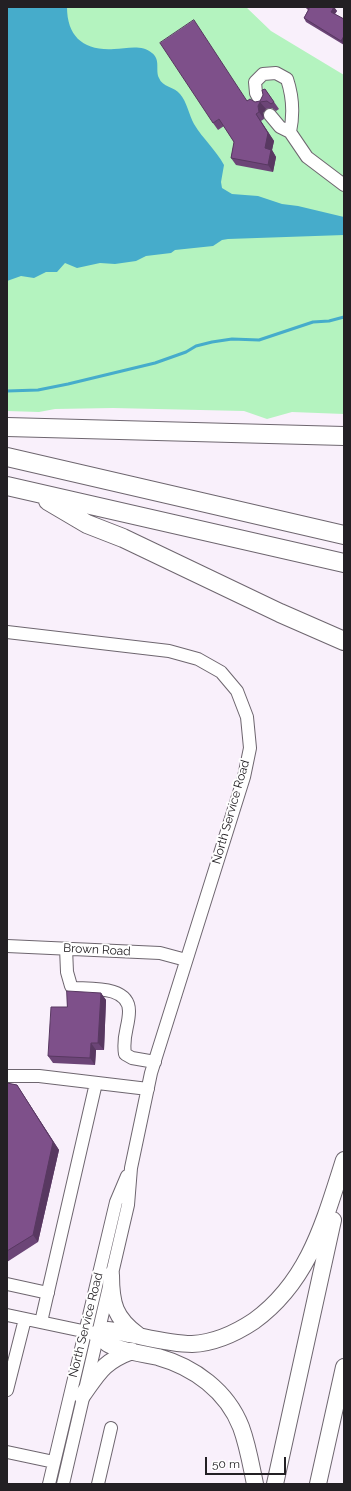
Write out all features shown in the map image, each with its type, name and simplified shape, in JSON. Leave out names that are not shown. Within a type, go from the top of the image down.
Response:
[{"type":"highway","points":[[7,427],[344,436]]},
{"type":"highway","points":[[7,457],[344,535]]},
{"type":"highway","points":[[7,486],[344,563]]},
{"type":"highway","points":[[33,492],[87,524],[123,538],[280,613],[344,641]]},
{"type":"main road","points":[[90,1333],[109,1330],[158,1340],[192,1344],[217,1339],[241,1330],[267,1311],[286,1292],[303,1269],[321,1231],[344,1160]]},
{"type":"main road","points":[[275,1484],[344,1170]]},
{"type":"main road","points":[[111,1275],[111,1296],[117,1314],[124,1325],[140,1336]]},
{"type":"main road","points":[[90,1333],[109,1345],[174,1362],[197,1373],[214,1387],[228,1405],[241,1426],[255,1484]]},
{"type":"main road","points":[[82,1396],[105,1365],[114,1358],[132,1351]]},
{"type":"main road","points":[[318,1484],[344,1366]]},
{"type":"main road","points":[[338,1394],[344,1376]]},
{"type":"street","points":[[261,102],[256,93],[255,82],[263,74],[276,73],[287,79],[293,96],[290,132]]},
{"type":"street","points":[[270,115],[280,127],[290,132],[307,157],[344,185]]},
{"type":"street","name":"North Service Road","points":[[7,632],[176,653],[198,659],[221,672],[237,691],[247,717],[250,748],[244,777],[155,1062],[131,1168],[128,1205],[111,1275],[90,1333],[49,1484]]},
{"type":"street","name":"Brown Road","points":[[7,946],[160,953],[186,960]]},
{"type":"street","points":[[66,948],[67,972],[71,986],[75,988],[105,989],[115,992],[125,998],[129,1010],[123,1042],[125,1054],[132,1058],[155,1062]]},
{"type":"street","points":[[7,1076],[40,1076],[148,1089]]},
{"type":"street","points":[[41,1322],[96,1083]]},
{"type":"street","name":"North Service Road","points":[[63,1484],[82,1396],[90,1333],[116,1202],[131,1168]]},
{"type":"street","points":[[7,1284],[48,1293]]},
{"type":"street","points":[[7,1315],[90,1333]]},
{"type":"street","points":[[7,1390],[25,1319]]},
{"type":"street","points":[[98,1484],[111,1428]]},
{"type":"street","points":[[7,1452],[54,1462]]},
{"type":"green space","points":[[7,7],[246,7],[271,31],[344,75],[344,414],[292,412],[267,419],[244,411],[113,408],[55,409],[39,412],[7,411]]},
{"type":"water","points":[[7,7],[67,7],[70,26],[74,34],[79,40],[86,44],[94,48],[103,49],[138,48],[148,50],[155,56],[158,75],[161,81],[180,94],[194,124],[224,165],[221,182],[222,188],[232,194],[258,196],[282,204],[298,206],[344,217],[344,235],[228,239],[222,240],[213,246],[175,250],[171,253],[146,256],[136,261],[115,264],[100,263],[77,268],[65,263],[57,272],[46,272],[34,278],[21,276],[7,281]]},
{"type":"building","points":[[307,7],[334,7],[331,12],[344,19],[344,36],[341,41],[304,18],[309,9]]},
{"type":"building","points":[[194,20],[247,101],[250,99],[255,102],[260,101],[263,95],[262,90],[265,89],[274,102],[271,104],[267,101],[260,102],[258,106],[259,112],[256,114],[268,133],[265,148],[271,150],[268,165],[231,158],[234,142],[219,119],[213,123],[160,43]]},
{"type":"building","points":[[67,991],[101,993],[98,1043],[91,1043],[90,1058],[48,1056],[51,1007],[67,1007]]},
{"type":"building","points":[[7,1083],[17,1085],[53,1142],[33,1235],[7,1251]]},
{"type":"waterway","points":[[7,391],[38,390],[68,384],[155,363],[186,352],[196,346],[212,342],[232,339],[259,340],[313,322],[329,321],[344,317]]}]
